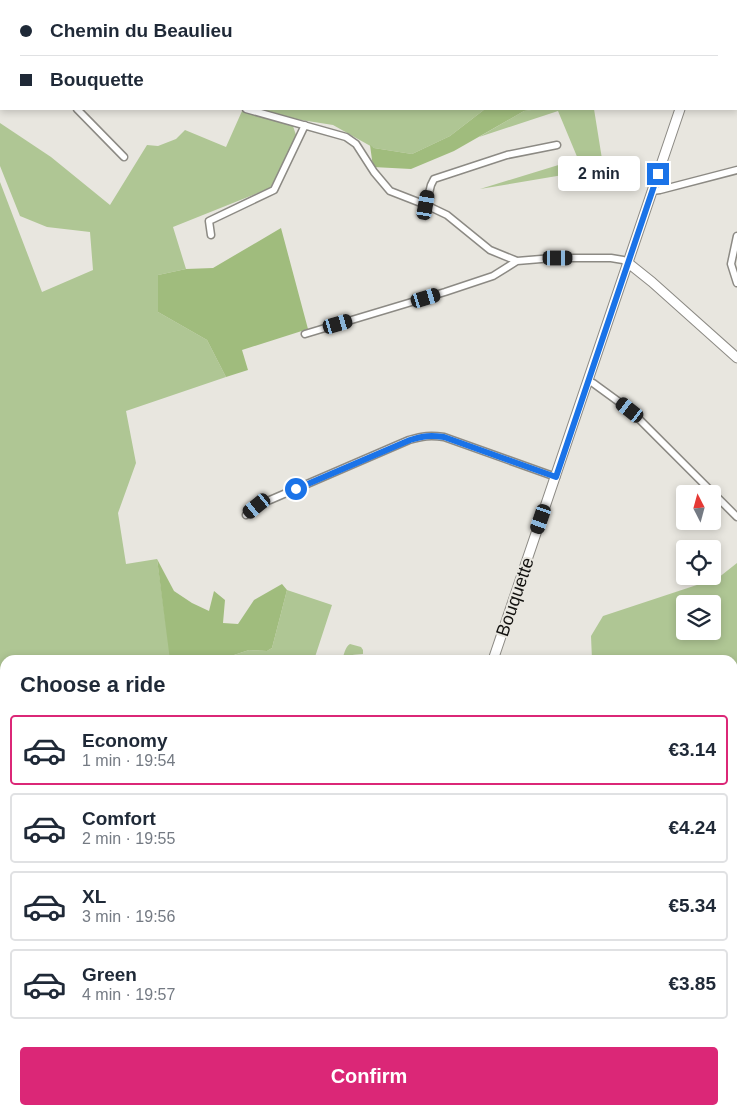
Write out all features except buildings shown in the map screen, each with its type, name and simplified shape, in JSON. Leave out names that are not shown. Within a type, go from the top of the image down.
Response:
[{"type":"main road","name":"Bouquette","points":[[495,655],[680,110]]},
{"type":"main road","points":[[627,262],[737,358]]},
{"type":"street","points":[[79,110],[124,157]]},
{"type":"street","points":[[249,110],[346,138],[356,144],[374,172],[390,190],[447,215],[490,250],[517,261],[553,258],[610,258],[627,262]]},
{"type":"street","points":[[211,235],[209,221],[274,190],[305,126]]},
{"type":"street","points":[[426,205],[430,185],[434,179],[507,155],[557,145]]},
{"type":"street","points":[[652,191],[737,170]]},
{"type":"street","points":[[737,236],[732,264],[737,283]]},
{"type":"street","points":[[306,334],[493,276],[517,261]]},
{"type":"street","points":[[588,381],[593,382],[630,410],[737,516]]},
{"type":"street","points":[[246,515],[257,506],[270,500],[410,440],[432,435],[444,437],[556,477]]},
{"type":"green space","points":[[258,110],[484,110],[450,136],[412,154],[374,148],[333,125],[295,119]]},
{"type":"green space","points":[[484,110],[532,110],[524,111],[454,151],[411,169],[373,167],[370,145],[374,148],[412,154],[450,136]]},
{"type":"green space","points":[[594,110],[602,159],[565,167],[563,175],[480,189],[578,159],[558,111],[479,137],[524,111]]},
{"type":"green space","points":[[242,111],[293,126],[296,135],[288,156],[270,188],[173,227],[186,269],[158,275],[158,312],[207,340],[226,377],[126,411],[136,463],[118,513],[126,564],[157,559],[170,655],[0,655],[0,182],[42,292],[93,270],[90,232],[47,227],[20,216],[0,166],[0,123],[51,157],[110,205],[147,145],[158,146],[176,139],[185,130],[226,147]]},
{"type":"green space","points":[[281,228],[308,329],[242,350],[248,370],[226,377],[207,340],[158,312],[158,275],[186,269],[213,268]]},
{"type":"green space","points":[[157,559],[174,591],[192,603],[209,611],[214,591],[225,600],[223,623],[238,624],[254,600],[282,584],[287,590],[272,648],[267,651],[249,650],[234,655],[169,655]]},
{"type":"green space","points":[[737,563],[737,655],[592,655],[591,636],[603,616],[697,585],[721,585],[721,576]]},
{"type":"green space","points":[[287,590],[332,605],[316,655],[234,655],[249,650],[267,651],[272,648]]},
{"type":"green space","points":[[348,645],[361,647],[363,654],[344,655]]},
{"type":"route","points":[[296,489],[410,440],[432,435],[444,437],[556,477],[658,174]]}]
